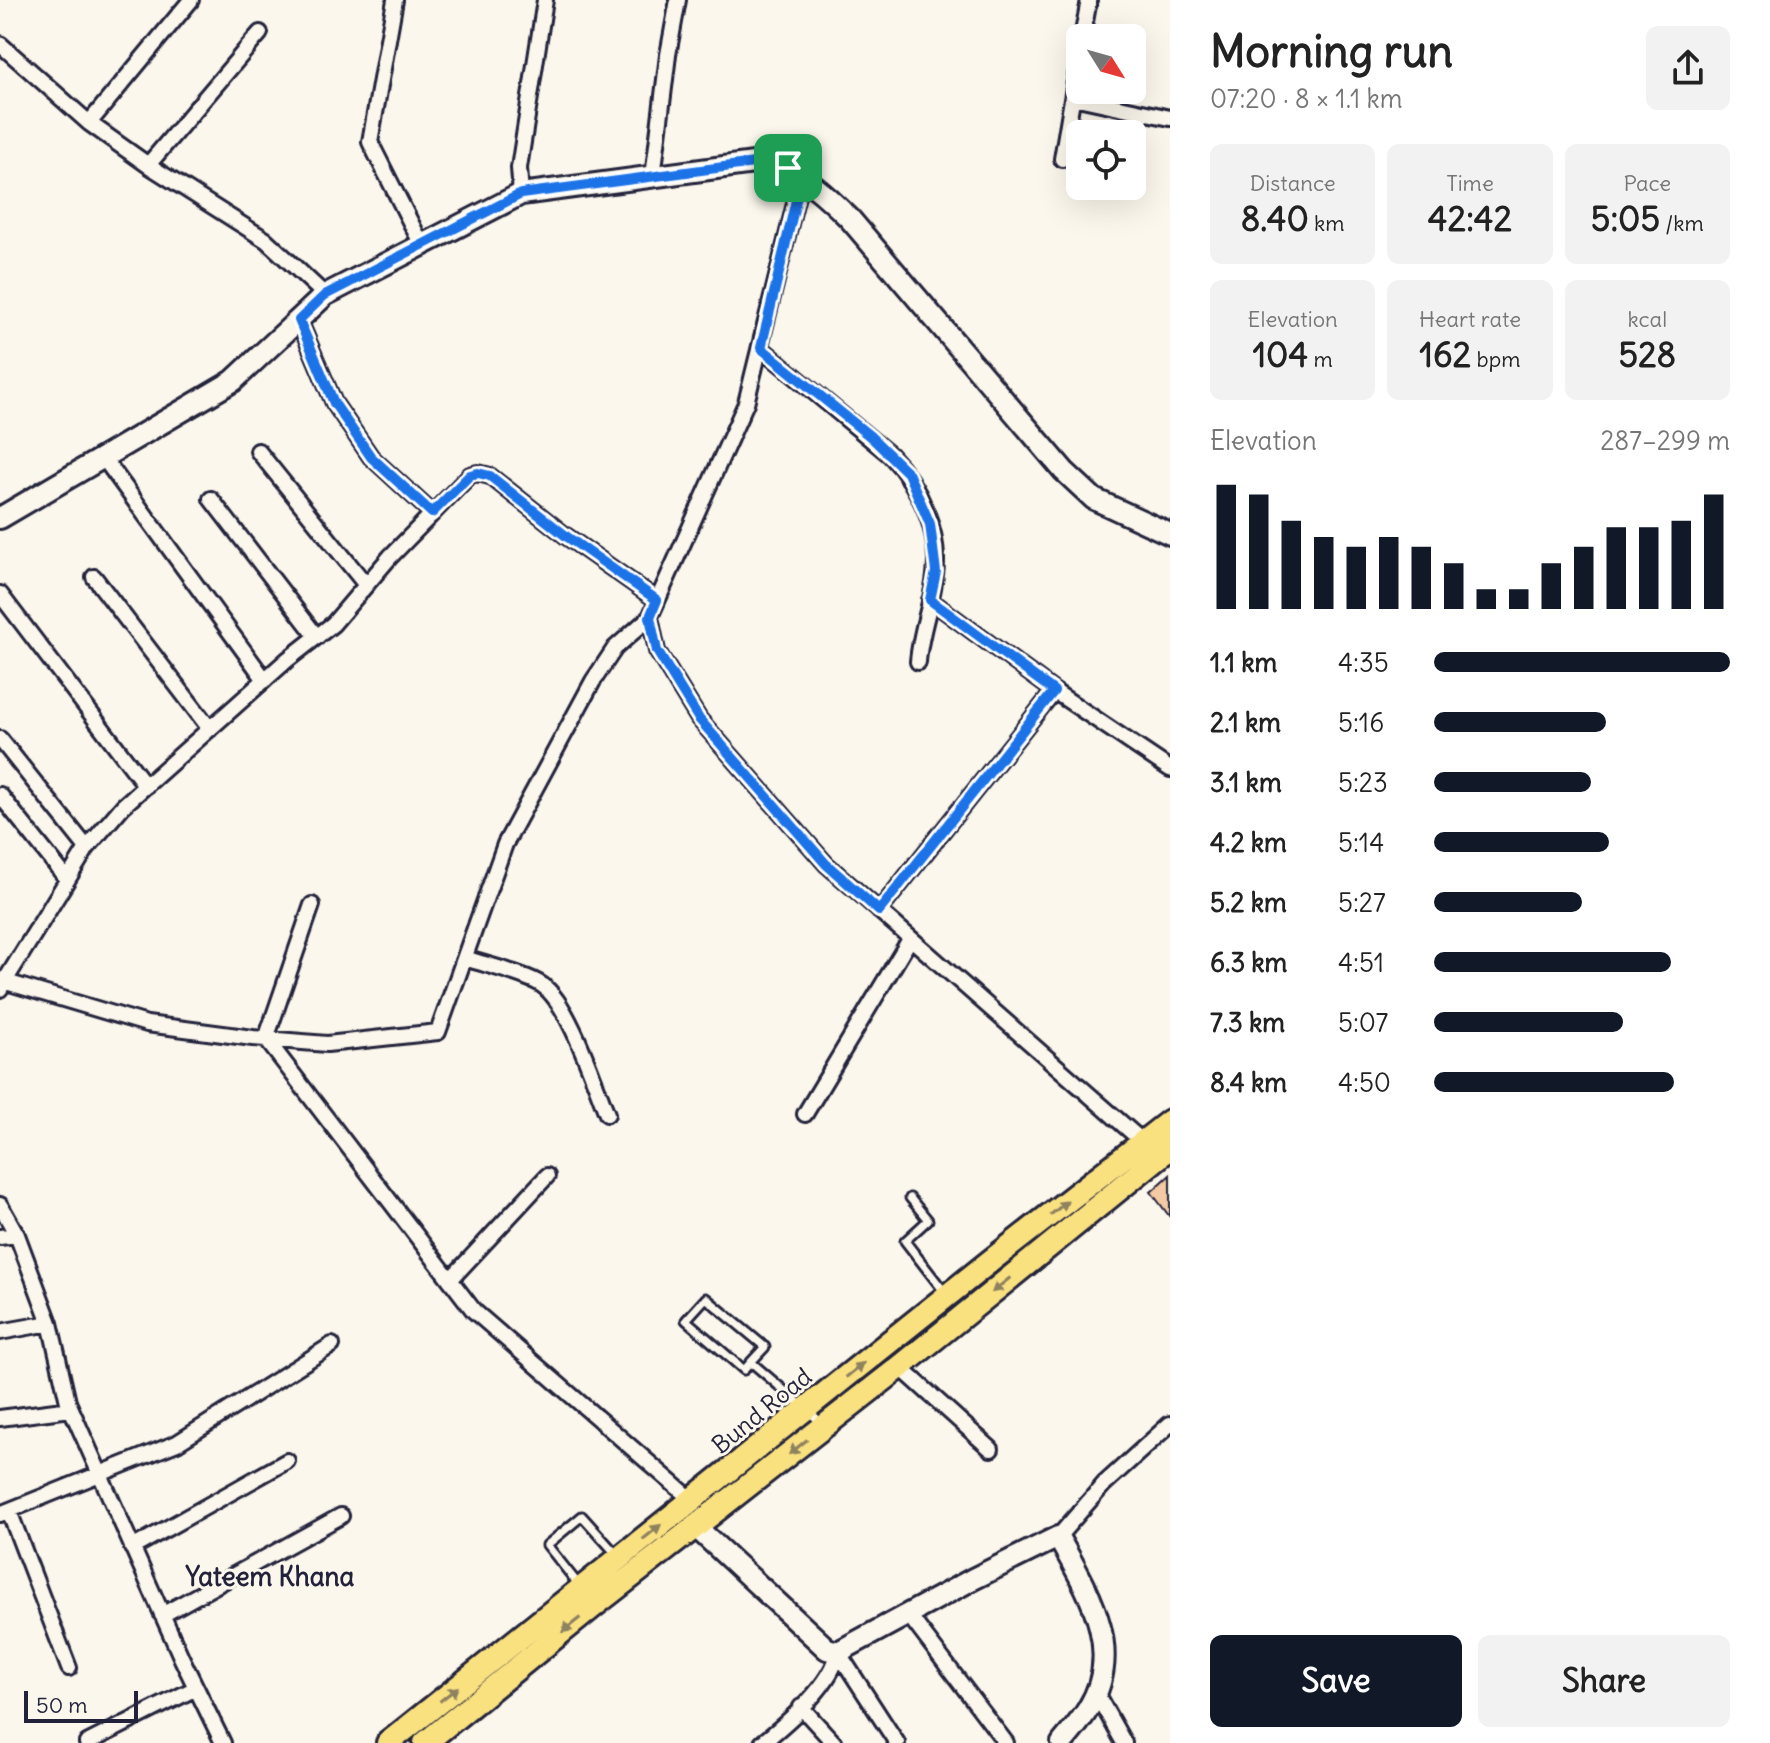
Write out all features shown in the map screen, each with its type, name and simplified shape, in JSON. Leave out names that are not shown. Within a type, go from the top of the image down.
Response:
[{"type":"main road","name":"Bund Road","points":[[425,1743],[588,1596],[620,1557],[1170,1121]]},
{"type":"main road","name":"Bund Road","points":[[388,1743],[588,1596],[697,1528],[1170,1148]]},
{"type":"street","points":[[89,123],[191,0]]},
{"type":"street","points":[[395,0],[370,142],[422,245]]},
{"type":"street","points":[[521,194],[519,168],[545,0]]},
{"type":"street","points":[[653,177],[678,0]]},
{"type":"street","points":[[1085,24],[1089,0]]},
{"type":"street","points":[[148,165],[260,33]]},
{"type":"street","points":[[0,44],[89,123],[148,165],[266,240],[325,295]]},
{"type":"street","points":[[1062,159],[1072,104]]},
{"type":"street","points":[[1105,104],[1170,118]]},
{"type":"street","points":[[0,518],[233,381],[325,295],[521,194],[769,161],[802,175],[850,219],[1064,471],[1094,499],[1170,534]]},
{"type":"street","points":[[657,600],[566,536],[490,476],[470,475],[333,624],[123,806],[87,848],[3,985],[147,1024],[266,1039],[327,1044],[438,1032],[505,844],[615,648],[650,617],[746,403],[802,175]]},
{"type":"street","points":[[299,320],[334,403],[363,446],[432,513]]},
{"type":"street","points":[[761,348],[871,437],[908,473],[930,524],[936,572],[918,662]]},
{"type":"street","points":[[258,451],[366,585]]},
{"type":"street","points":[[103,457],[265,680]]},
{"type":"street","points":[[211,499],[317,637]]},
{"type":"street","points":[[94,577],[210,729]]},
{"type":"street","points":[[0,594],[146,786]]},
{"type":"street","points":[[930,600],[1054,691],[1170,769]]},
{"type":"street","points":[[650,617],[657,651],[699,719],[826,864],[1143,1142]]},
{"type":"street","points":[[879,911],[1054,691]]},
{"type":"street","points":[[0,739],[87,848]]},
{"type":"street","points":[[0,795],[67,879]]},
{"type":"street","points":[[266,1039],[312,905]]},
{"type":"street","points":[[805,1114],[910,939]]},
{"type":"street","points":[[465,958],[540,983],[552,994],[566,1016],[607,1114]]},
{"type":"street","points":[[266,1039],[474,1311],[692,1500]]},
{"type":"street","points":[[450,1280],[547,1176]]},
{"type":"street","points":[[0,1205],[17,1235],[50,1323],[71,1409],[162,1615],[223,1743]]},
{"type":"street","points":[[0,1237],[17,1235]]},
{"type":"street","points":[[0,1332],[50,1323]]},
{"type":"street","points":[[69,1668],[4,1512],[177,1443],[332,1345]]},
{"type":"street","points":[[900,1367],[991,1449]]},
{"type":"street","points":[[0,1418],[71,1409]]},
{"type":"street","points":[[838,1652],[1058,1537],[1104,1484],[1170,1424]]},
{"type":"street","points":[[132,1548],[287,1461]]},
{"type":"street","points":[[162,1615],[341,1516]]},
{"type":"street","points":[[697,1528],[827,1649],[838,1652],[897,1743]]},
{"type":"street","points":[[1058,1537],[1093,1600],[1104,1638],[1105,1656],[1089,1708],[1062,1743]]},
{"type":"street","points":[[908,1614],[1006,1743]]},
{"type":"street","points":[[762,1743],[801,1707],[836,1667],[838,1652]]},
{"type":"street","points":[[87,1743],[196,1688]]},
{"type":"street","points":[[1096,1693],[1124,1743]]},
{"type":"street","points":[[801,1707],[834,1743]]},
{"type":"lane","points":[[910,1198],[928,1220],[905,1241],[947,1296]]},
{"type":"lane","points":[[706,1298],[765,1347],[751,1362],[744,1370],[686,1320],[706,1298]]},
{"type":"lane","points":[[751,1362],[825,1425]]},
{"type":"lane","points":[[588,1596],[547,1545],[582,1516],[620,1557]]},
{"type":"building","points":[[1170,1175],[1170,1217],[1151,1192]]},
{"type":"district","name":"Yateem Khana","points":[[270,1577]]},
{"type":"route","points":[[769,161],[788,168],[802,175],[761,348],[871,437],[908,473],[930,524],[936,572],[930,600],[1054,691],[879,911],[826,864],[699,719],[657,651],[650,617],[657,600],[566,536],[490,476],[470,475],[432,513],[371,457],[334,403],[299,320],[325,295],[521,194],[769,161]]}]
